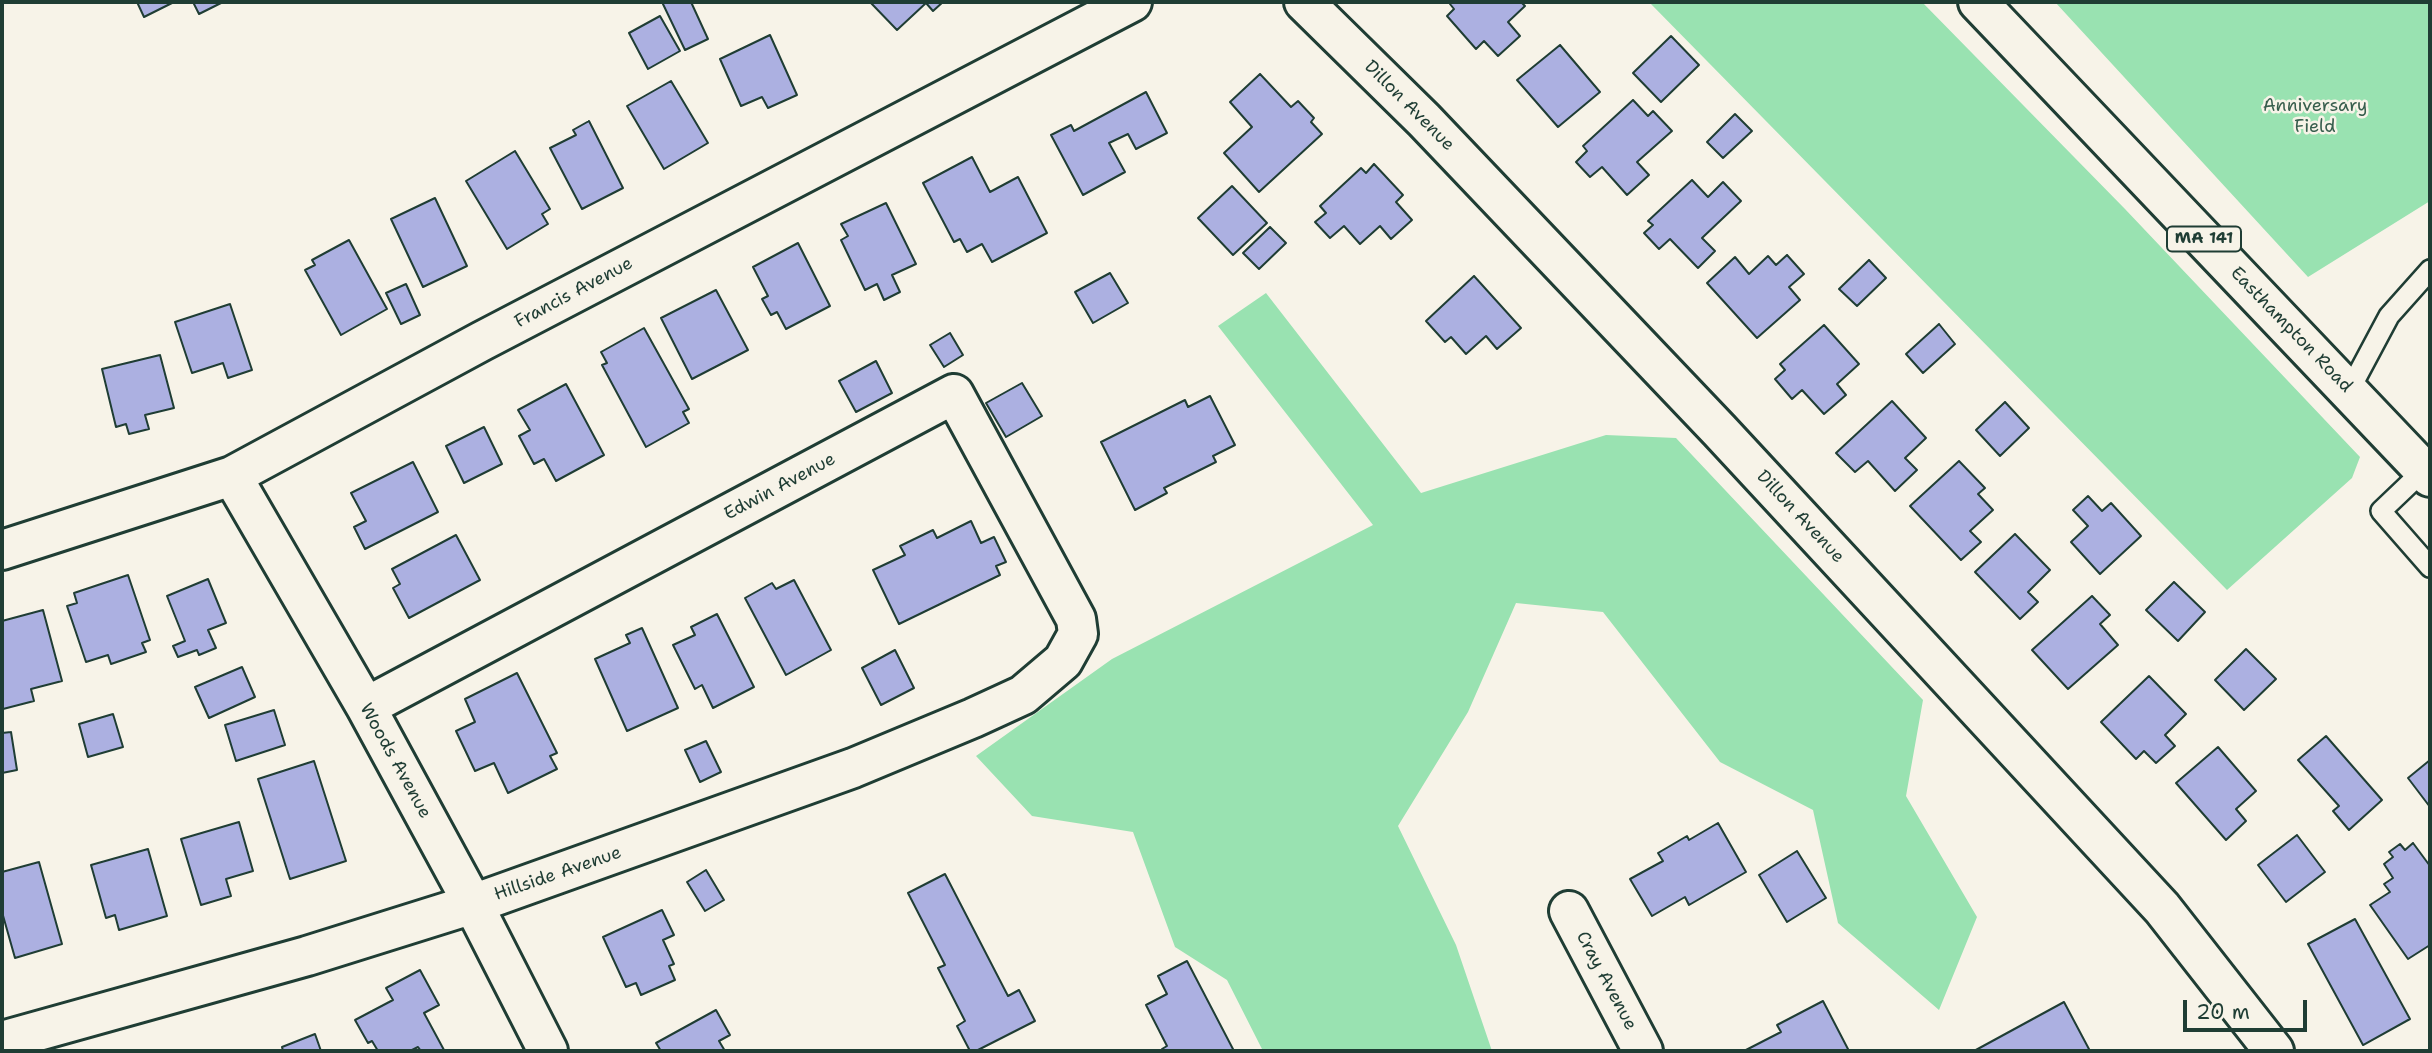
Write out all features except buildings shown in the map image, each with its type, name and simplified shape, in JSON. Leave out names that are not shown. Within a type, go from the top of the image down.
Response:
[{"type":"street","name":"Francis Avenue","points":[[2,550],[232,476],[495,335],[1132,2]]},
{"type":"street","name":"Dillon Avenue","points":[[1304,2],[1424,120],[1719,430],[2162,908],[2274,1051]]},
{"type":"street","name":"Easthampton Road","points":[[1978,2],[2427,474]]},
{"type":"street","name":"Edwin Avenue","points":[[366,707],[954,394],[1076,619],[1078,634]]},
{"type":"street","name":"Woods Avenue","points":[[232,476],[366,707],[473,904],[548,1051]]},
{"type":"street","name":"Hillside Avenue","points":[[2,1041],[307,956],[473,904],[853,768],[1023,695],[1063,661],[1078,634]]},
{"type":"street","name":"Cray Avenue","points":[[1569,911],[1643,1051]]},
{"type":"lane","points":[[2349,391],[2389,316],[2430,270]]},
{"type":"lane","points":[[2427,474],[2381,511],[2430,567]]},
{"type":"green space","points":[[1649,2],[1922,2],[2125,209],[2360,457],[2352,478],[2227,590]]},
{"type":"green space","name":"Anniversary Field","points":[[2055,2],[2430,2],[2430,201],[2308,277]]},
{"type":"green space","points":[[1266,293],[1421,493],[1606,435],[1676,438],[1923,700],[1906,796],[1977,917],[1939,1010],[1838,923],[1813,810],[1720,762],[1603,612],[1516,603],[1468,712],[1398,826],[1456,945],[1492,1051],[1263,1051],[1227,980],[1175,947],[1133,832],[1032,816],[976,756],[1112,659],[1373,525],[1218,326]]}]
